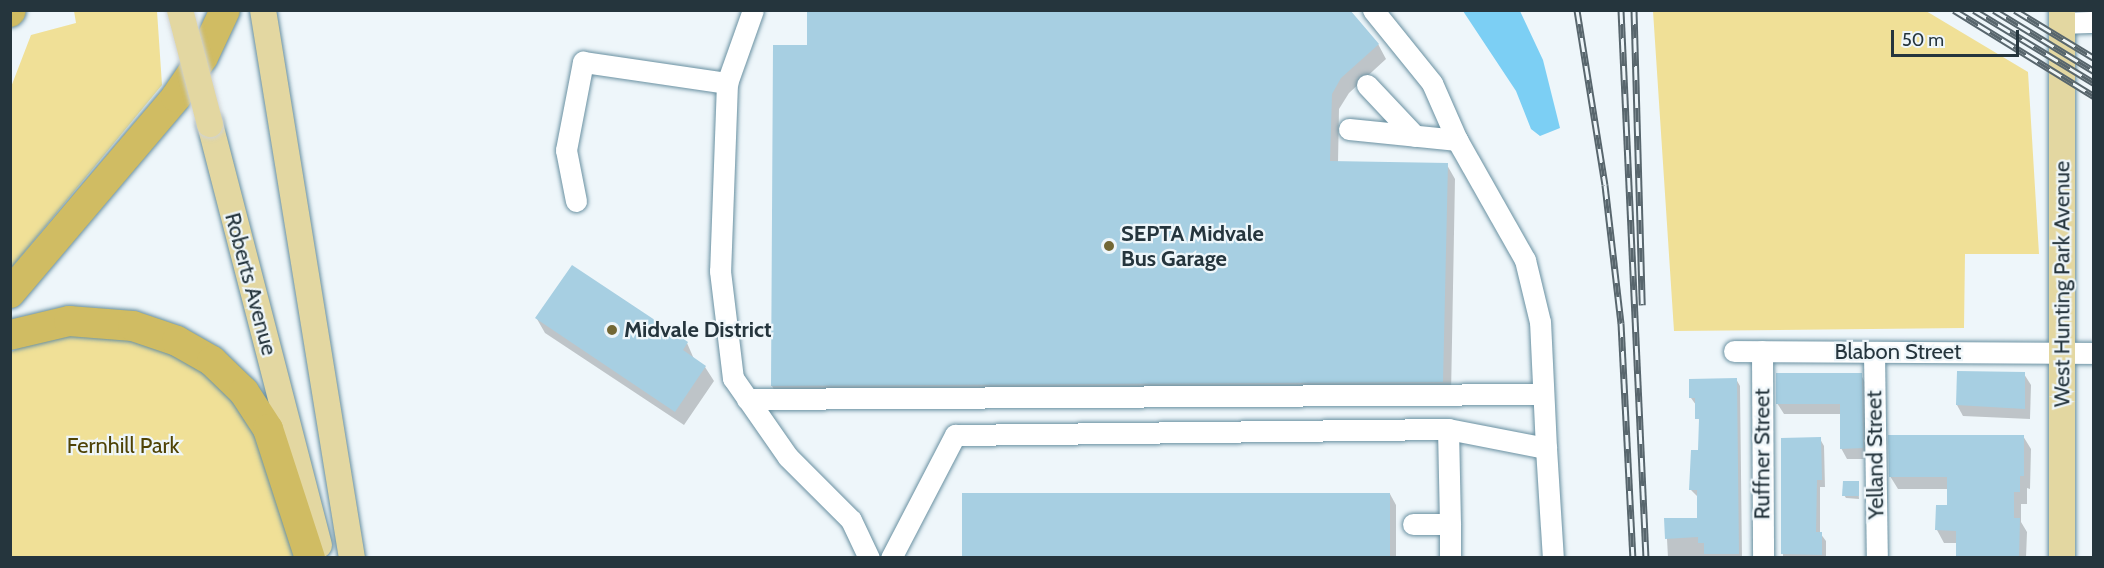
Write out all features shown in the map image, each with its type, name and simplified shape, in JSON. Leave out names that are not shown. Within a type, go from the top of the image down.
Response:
[{"type":"highway","points":[[10,293],[176,97],[203,57],[225,10]]},
{"type":"highway","points":[[10,335],[69,321],[133,326],[177,341],[212,361],[244,392],[268,429],[310,558]]},
{"type":"main road","name":"Roberts Avenue","points":[[180,10],[323,558]]},
{"type":"main road","points":[[263,10],[352,558]]},
{"type":"main road","name":"West Hunting Park Avenue","points":[[2062,17],[2062,558]]},
{"type":"street","points":[[753,10],[727,84],[720,271],[733,378],[788,457],[851,520],[869,558]]},
{"type":"street","points":[[1373,10],[1432,83],[1458,140],[1525,260],[1540,321],[1554,558]]},
{"type":"street","points":[[2062,17],[2094,22]]},
{"type":"street","points":[[576,201],[566,150],[583,62],[727,84]]},
{"type":"street","points":[[1367,85],[1415,136]]},
{"type":"street","points":[[1349,129],[1458,140]]},
{"type":"street","name":"Blabon Street","points":[[1734,351],[2094,353]]},
{"type":"street","name":"Ruffner Street","points":[[1762,351],[1763,558]]},
{"type":"street","name":"Yelland Street","points":[[1874,352],[1877,558]]},
{"type":"street","points":[[747,399],[1543,394]]},
{"type":"street","points":[[891,558],[955,435],[1448,429],[1546,448]]},
{"type":"street","points":[[1448,429],[1450,558]]},
{"type":"street","points":[[1413,524],[1450,524]]},
{"type":"green space","points":[[74,11],[157,11],[162,85],[11,268],[11,87],[31,35],[76,23]]},
{"type":"green space","points":[[1653,11],[1926,11],[2028,72],[2039,254],[1965,254],[1964,328],[1674,331]]},
{"type":"green space","name":"Fernhill Park","points":[[54,331],[165,342],[248,409],[302,557],[11,558],[11,352]]},
{"type":"water","points":[[1463,11],[1520,11],[1543,60],[1560,128],[1540,136],[1531,129],[1516,91]]},
{"type":"building","name":"SEPTA Midvale Bus Garage","points":[[807,10],[1350,10],[1379,44],[1341,78],[1332,94],[1330,161],[1448,163],[1443,382],[771,386],[773,45],[807,45]]},
{"type":"building","name":"Midvale District","points":[[572,265],[688,342],[683,350],[706,366],[675,412],[535,318]]},
{"type":"building","points":[[1957,371],[2025,372],[2025,409],[1956,405]]},
{"type":"building","points":[[1776,373],[1862,373],[1863,448],[1840,449],[1840,404],[1776,404]]},
{"type":"building","points":[[1737,378],[1739,554],[1704,554],[1704,543],[1698,543],[1698,537],[1665,539],[1664,518],[1697,518],[1697,490],[1689,490],[1691,450],[1698,450],[1699,419],[1695,419],[1695,398],[1689,398],[1689,379]]},
{"type":"building","points":[[1888,435],[2024,435],[2024,476],[2020,476],[2020,492],[2014,492],[2014,518],[2020,518],[2019,558],[1956,558],[1956,531],[1935,530],[1936,505],[1947,505],[1947,477],[1889,477]]},
{"type":"building","points":[[1821,437],[1822,480],[1817,480],[1816,532],[1822,532],[1822,555],[1781,554],[1781,438]]},
{"type":"building","points":[[1843,481],[1859,481],[1859,496],[1842,496]]},
{"type":"building","points":[[962,493],[1390,493],[1390,558],[962,558]]},
{"type":"railway","points":[[1577,10],[1605,185],[1621,323],[1633,558]]},
{"type":"railway","points":[[1621,10],[1646,558]]},
{"type":"railway","points":[[1634,10],[1642,305]]},
{"type":"railway","points":[[1954,10],[2094,96]]},
{"type":"railway","points":[[1974,10],[2094,83]]},
{"type":"railway","points":[[1994,10],[2094,71]]},
{"type":"railway","points":[[2015,10],[2094,58]]},
{"type":"place","name":"SEPTA Midvale Bus Garage","points":[[1109,246]]},
{"type":"place","name":"Midvale District","points":[[612,330]]}]
